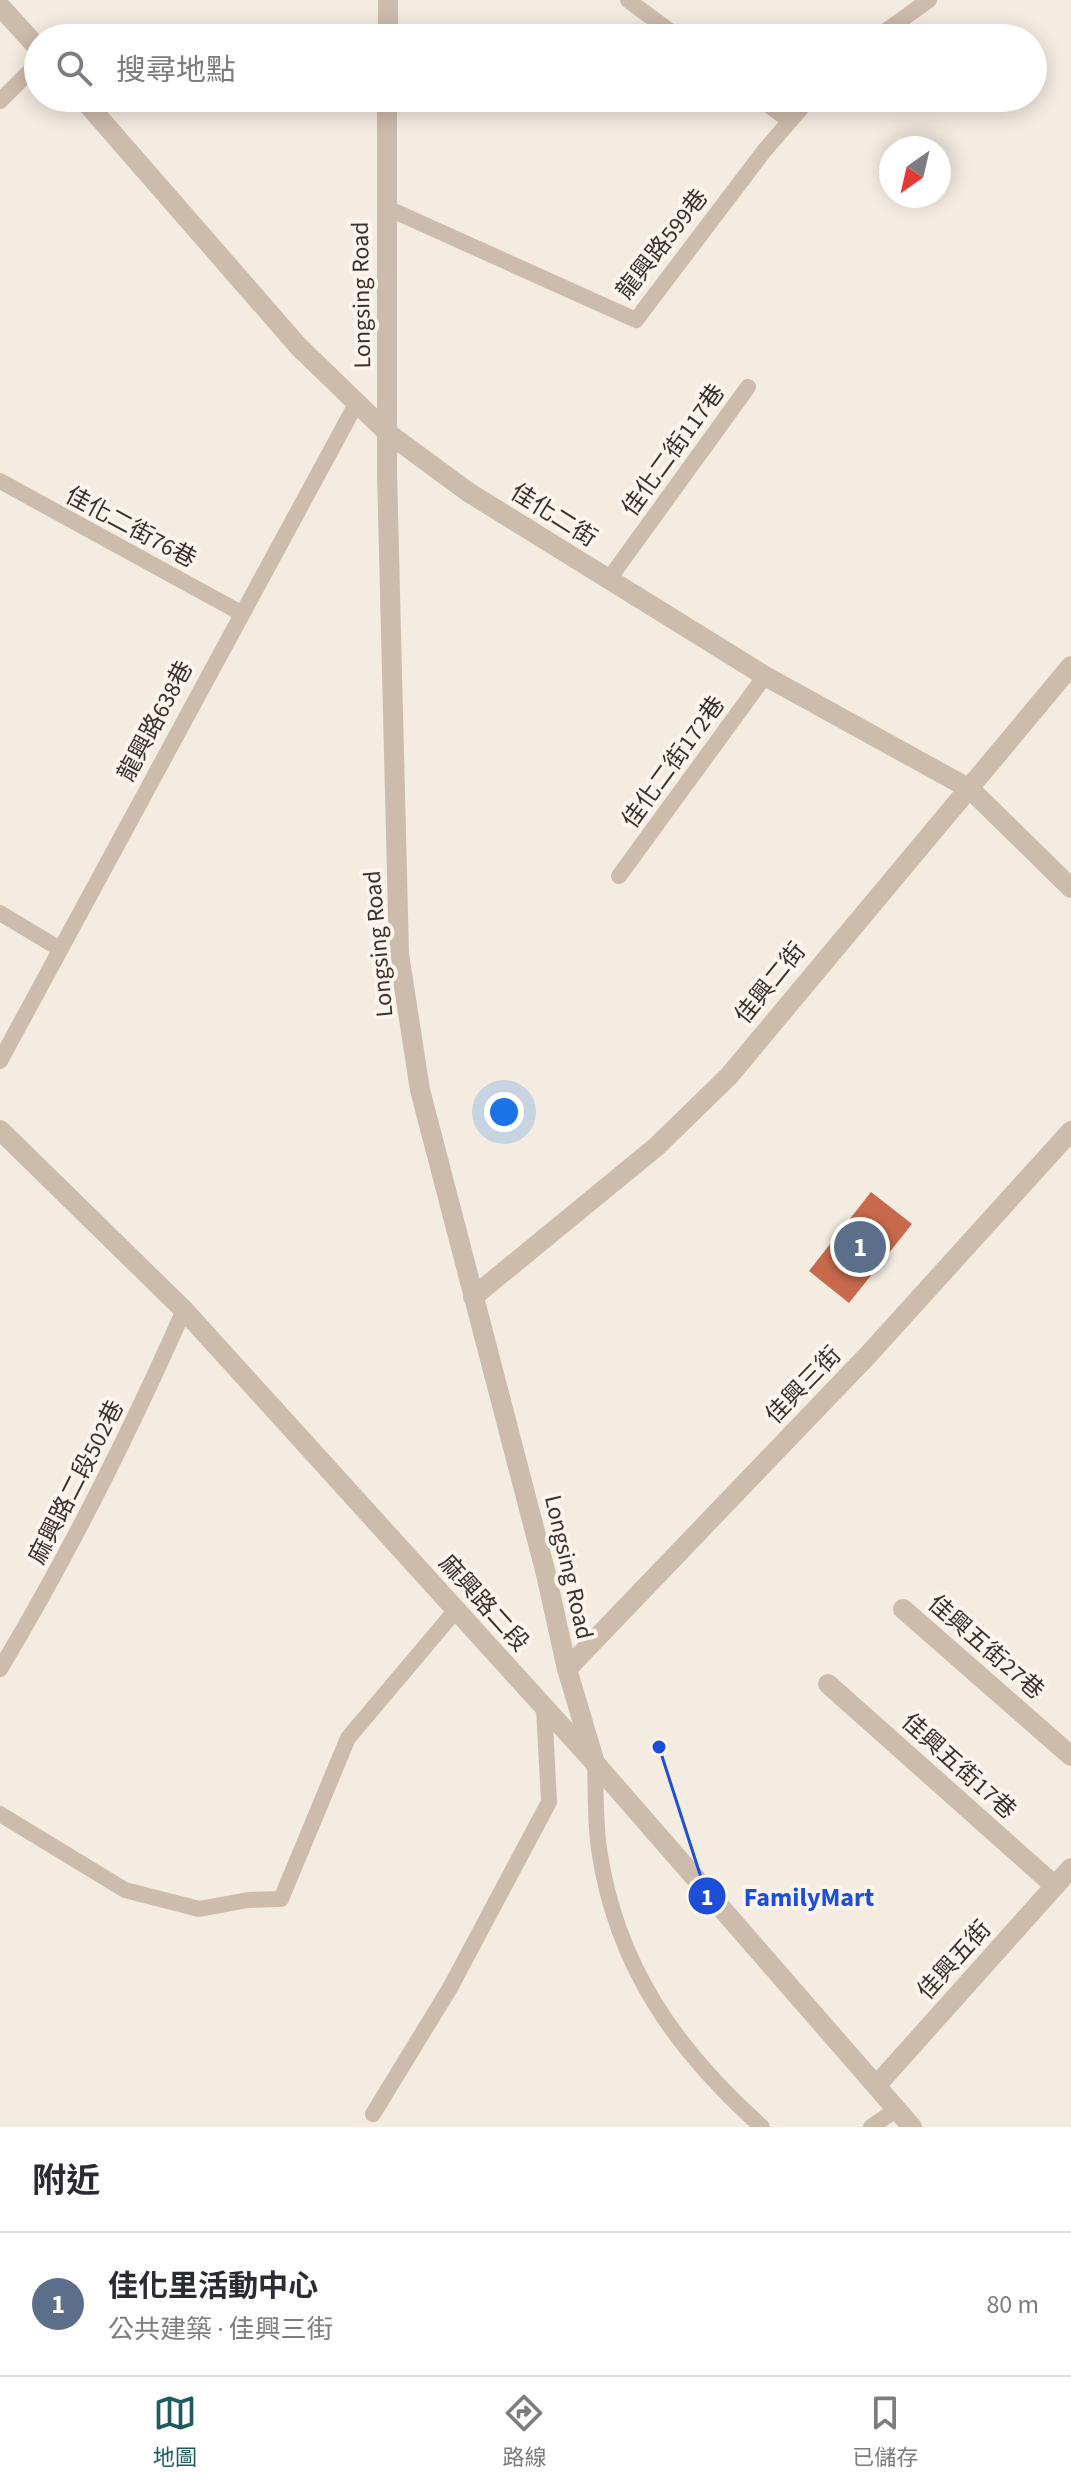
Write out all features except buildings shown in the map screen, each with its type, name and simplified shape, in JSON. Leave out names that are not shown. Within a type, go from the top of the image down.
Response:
[{"type":"street","points":[[388,0],[388,24]]},
{"type":"street","points":[[0,6],[24,33]]},
{"type":"street","name":"佳化二街","points":[[94,112],[299,347],[355,406],[388,433],[468,492],[765,676],[970,789],[1071,888]]},
{"type":"street","name":"Longsing Road","points":[[387,112],[388,433],[399,954],[420,1090],[546,1574],[567,1669],[595,1763]]},
{"type":"street","name":"佳興二街","points":[[473,1297],[691,1115],[729,1076],[1071,666]]},
{"type":"street","name":"麻興路二段","points":[[0,1130],[184,1310],[595,1763],[912,2127]]},
{"type":"street","name":"佳興三街","points":[[567,1669],[869,1354],[1071,1131]]},
{"type":"street","name":"佳興五街27巷","points":[[903,1609],[1071,1756]]},
{"type":"street","name":"佳興五街17巷","points":[[828,1684],[1055,1886]]},
{"type":"street","name":"佳興五街","points":[[876,2086],[1071,1868]]},
{"type":"lane","points":[[628,0],[660,24]]},
{"type":"lane","points":[[896,24],[929,0]]},
{"type":"lane","points":[[0,101],[24,77]]},
{"type":"lane","points":[[778,112],[790,121]]},
{"type":"lane","name":"龍興路599巷","points":[[385,207],[636,320],[798,112]]},
{"type":"lane","name":"佳化二街117巷","points":[[609,579],[748,387]]},
{"type":"lane","name":"龍興路638巷","points":[[0,1061],[355,406]]},
{"type":"lane","name":"佳化二街76巷","points":[[0,481],[241,613]]},
{"type":"lane","name":"佳化二街172巷","points":[[619,876],[765,676]]},
{"type":"lane","points":[[0,913],[60,949]]},
{"type":"lane","name":"麻興路二段502巷","points":[[0,1669],[63,1564],[133,1424],[184,1310]]},
{"type":"lane","points":[[0,1814],[125,1890],[199,1909],[281,1899],[348,1738],[456,1610]]},
{"type":"lane","points":[[373,2114],[450,1988],[549,1802],[544,1707]]},
{"type":"lane","points":[[595,1763],[599,1848],[615,1917],[636,1974],[670,2031],[762,2127]]},
{"type":"lane","points":[[871,2127],[897,2109]]},
{"type":"place","name":"佳化里活動中心","points":[[860,1247]]},
{"type":"place","name":"FamilyMart","points":[[659,1747]]}]
